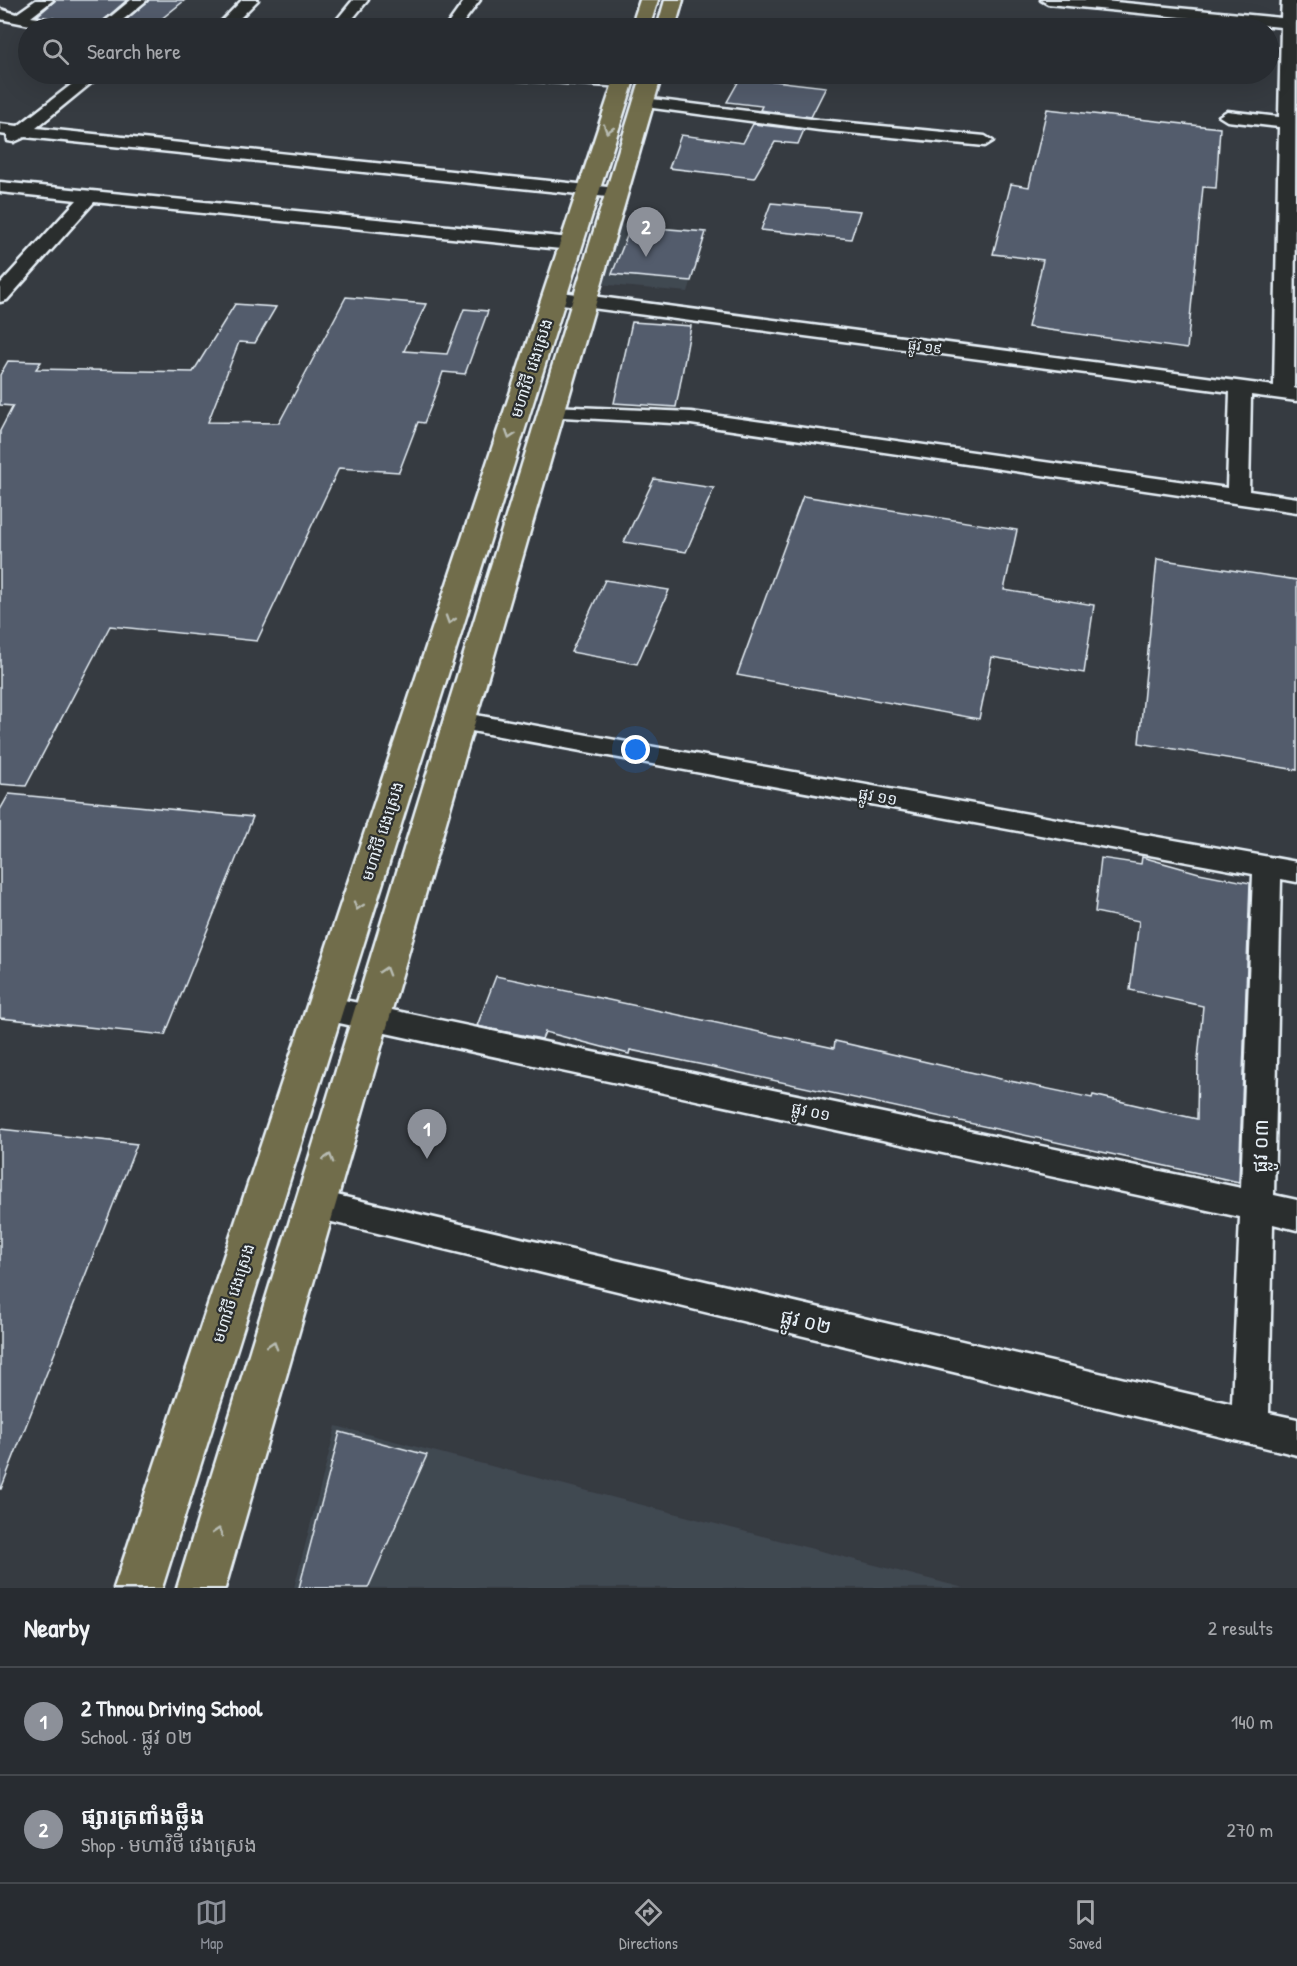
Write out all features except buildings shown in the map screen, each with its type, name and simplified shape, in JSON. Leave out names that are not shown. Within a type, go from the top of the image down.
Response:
[{"type":"main road","points":[[644,18],[650,0]]},
{"type":"main road","points":[[669,18],[674,0]]},
{"type":"main road","name":"មហាវិថី វេងស្រេង","points":[[138,1588],[325,1008],[569,299],[636,84]]},
{"type":"main road","name":"មហាវិថី វេងស្រេង","points":[[201,1588],[551,412],[569,299],[571,243],[603,192]]},
{"type":"street","points":[[21,18],[46,0]]},
{"type":"street","points":[[117,18],[140,0]]},
{"type":"street","points":[[232,18],[251,0]]},
{"type":"street","points":[[346,18],[361,0]]},
{"type":"street","points":[[460,18],[473,0]]},
{"type":"street","points":[[1048,0],[1176,6],[1254,18]]},
{"type":"street","points":[[1289,0],[1293,24],[1291,394]]},
{"type":"street","points":[[0,14],[18,20]]},
{"type":"street","points":[[0,145],[23,132],[82,84]]},
{"type":"street","points":[[640,84],[819,125],[985,141]]},
{"type":"street","points":[[1227,116],[1292,123]]},
{"type":"street","points":[[0,129],[603,192]]},
{"type":"street","points":[[0,187],[571,243]]},
{"type":"street","points":[[0,296],[89,197]]},
{"type":"street","name":"ផ្លូវ ១៩","points":[[569,299],[1291,394]]},
{"type":"street","points":[[1238,497],[1241,388]]},
{"type":"street","points":[[551,412],[691,418],[1297,505]]},
{"type":"street","name":"ផ្លូវ ១១","points":[[459,721],[1282,869]]},
{"type":"street","name":"ផ្លូវ ០៣","points":[[1250,1425],[1259,1207],[1282,869]]},
{"type":"street","name":"ផ្លូវ ០១","points":[[325,1008],[372,1016],[1297,1215]]},
{"type":"street","name":"ផ្លូវ ០២","points":[[315,1205],[1297,1437]]},
{"type":"shaded area","points":[[604,223],[706,232],[688,292],[586,283]]},
{"type":"shaded area","points":[[336,1426],[964,1588],[294,1588]]},
{"type":"place","name":"ផ្សារត្រពាំងថ្លឹង","points":[[646,257]]},
{"type":"place","name":"2 Thnou Driving School","points":[[427,1159]]}]
